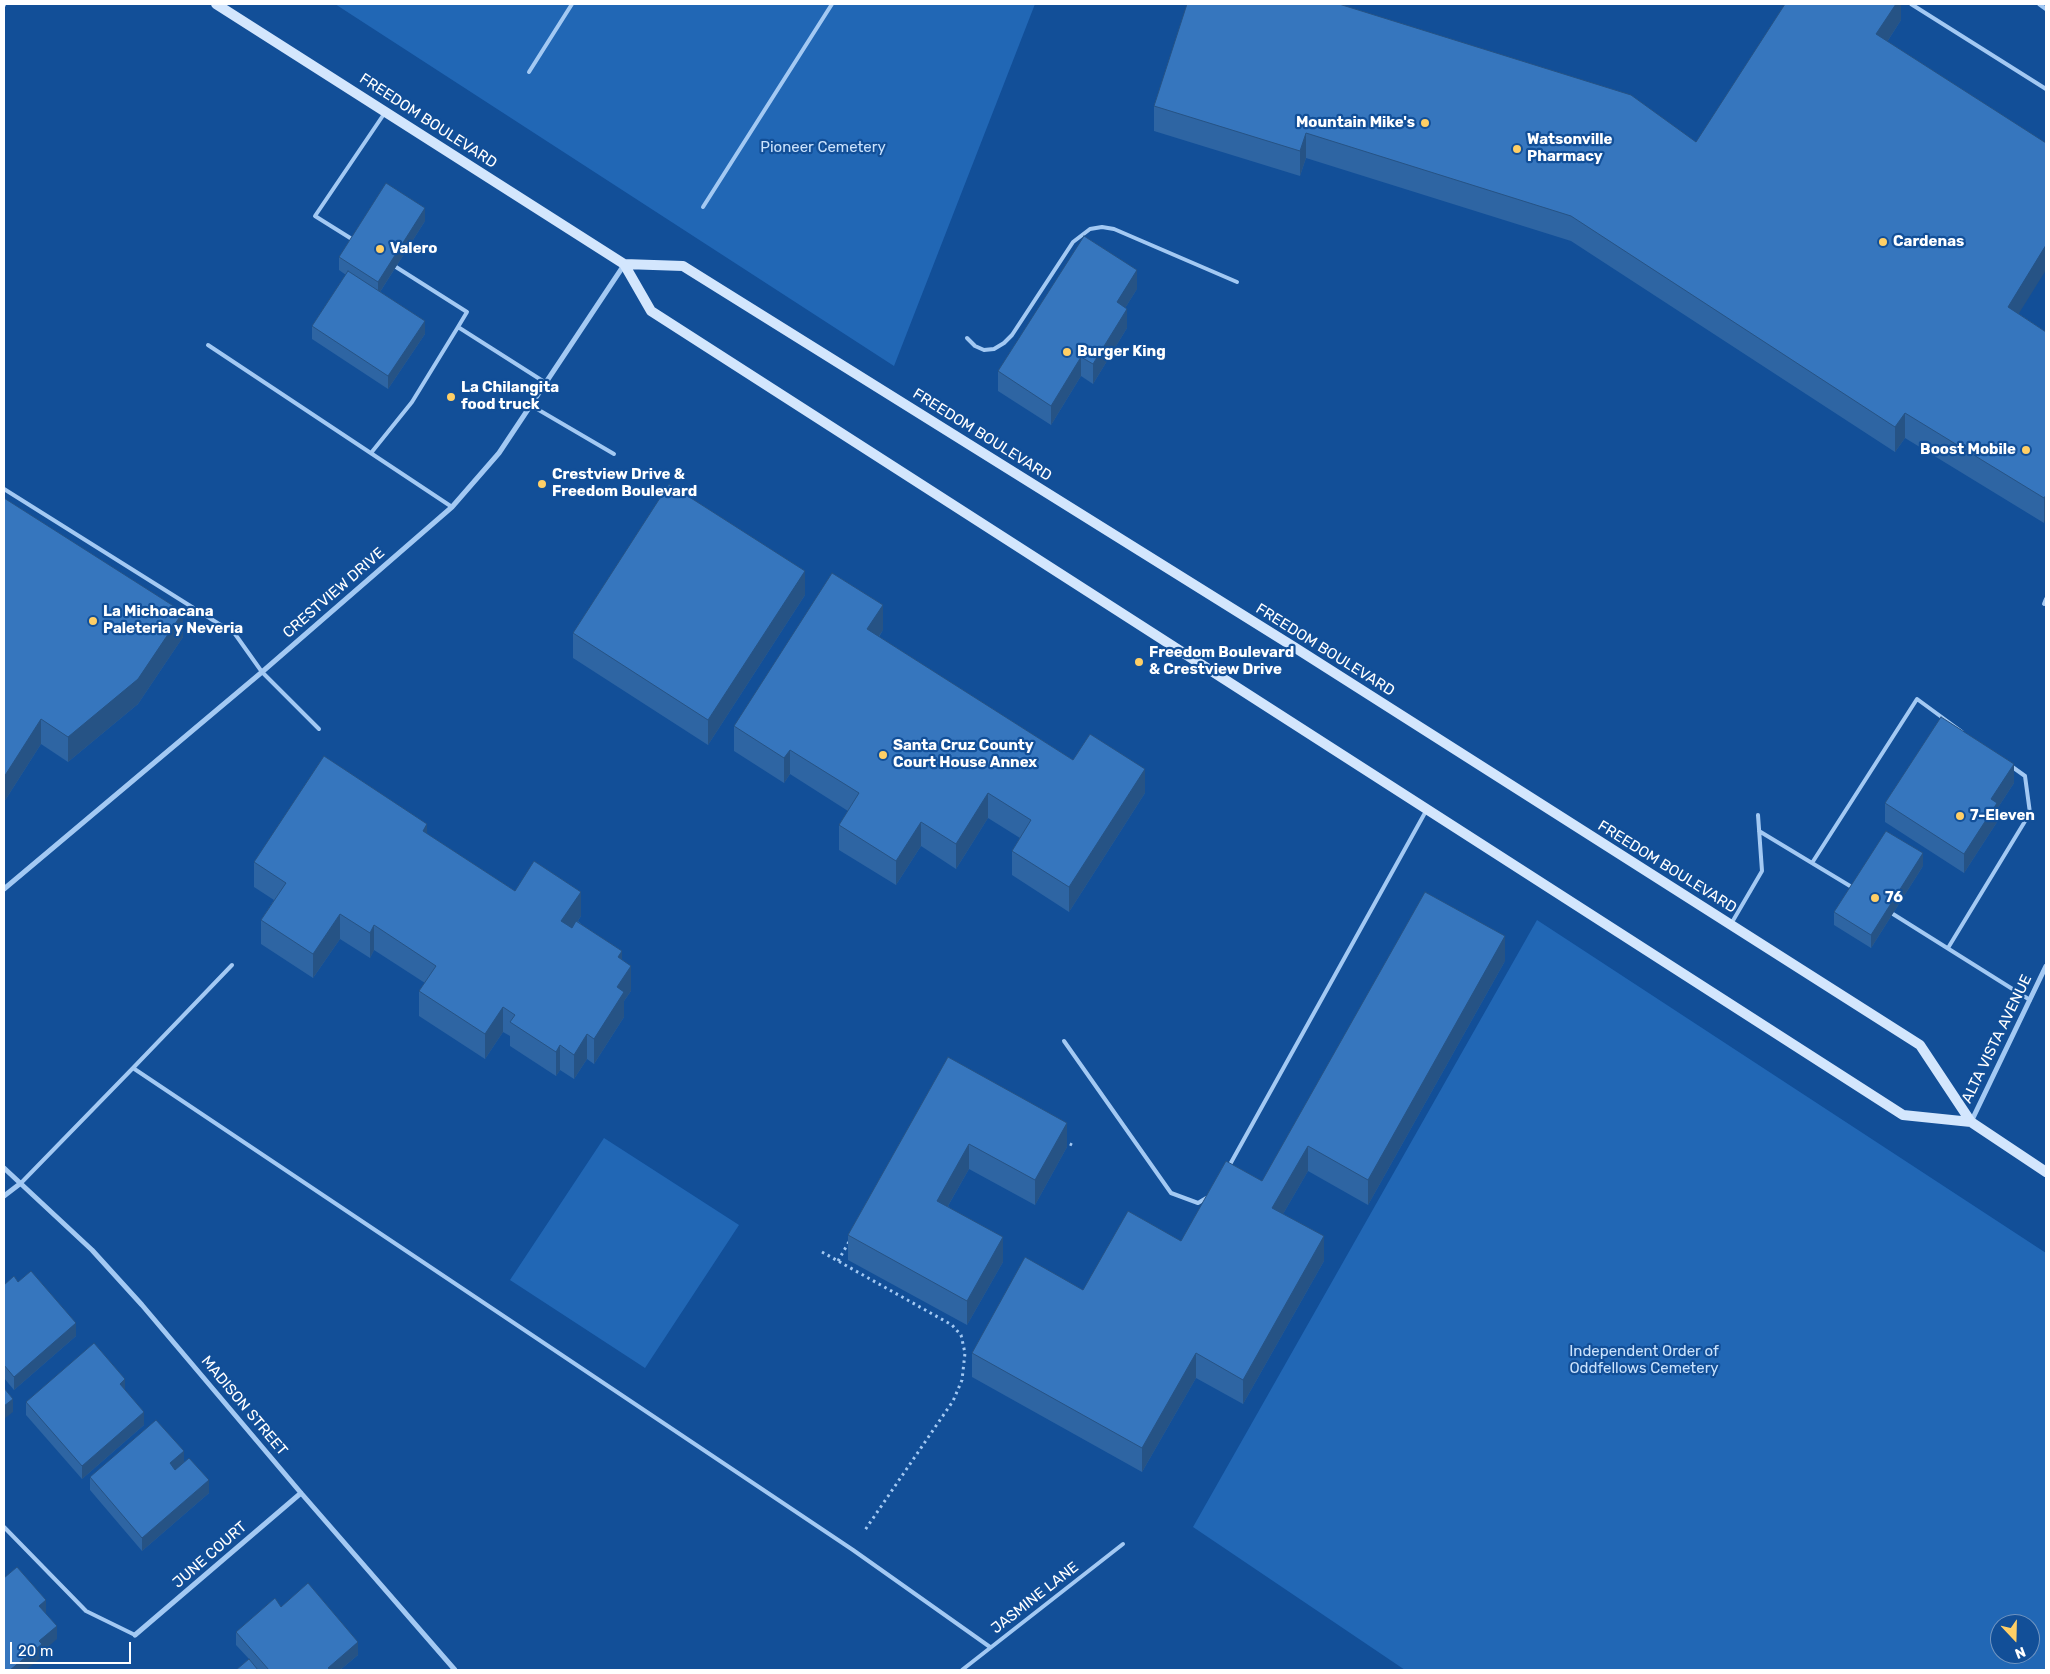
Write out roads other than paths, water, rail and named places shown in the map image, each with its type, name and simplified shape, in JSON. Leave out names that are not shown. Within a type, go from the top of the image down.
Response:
[{"type":"main road","name":"FREEDOM BOULEVARD","points":[[216,4],[624,264],[651,312],[1903,1115],[1971,1122]]},
{"type":"main road","name":"FREEDOM BOULEVARD","points":[[624,264],[683,266],[1294,647],[1920,1045],[1971,1122],[2046,1172]]},
{"type":"street","name":"CRESTVIEW DRIVE","points":[[4,889],[262,672],[452,507],[499,453],[532,406],[564,352],[624,264]]},
{"type":"street","name":"ALTA VISTA AVENUE","points":[[1971,1122],[2046,966]]},
{"type":"street","name":"MADISON STREET","points":[[4,1168],[92,1250],[142,1305],[301,1493],[455,1670]]},
{"type":"street","points":[[4,1196],[20,1183]]},
{"type":"street","name":"JUNE COURT","points":[[135,1635],[301,1493]]},
{"type":"lane","points":[[529,72],[572,4]]},
{"type":"lane","points":[[703,207],[832,4]]},
{"type":"lane","points":[[1911,4],[2046,89]]},
{"type":"lane","points":[[2039,4],[2046,9]]},
{"type":"lane","points":[[356,242],[315,216],[385,112]]},
{"type":"lane","points":[[967,338],[975,346],[984,350],[994,349],[1004,343],[1012,335],[1073,242],[1090,229],[1102,227],[1114,229],[1237,282]]},
{"type":"lane","points":[[371,453],[412,402],[467,312],[396,267]]},
{"type":"lane","points":[[458,327],[546,384]]},
{"type":"lane","points":[[208,345],[452,507]]},
{"type":"lane","points":[[532,406],[614,454]]},
{"type":"lane","points":[[4,489],[235,634],[262,672],[319,729]]},
{"type":"lane","points":[[1812,863],[1917,699],[1971,738]]},
{"type":"lane","points":[[1948,948],[2030,813],[2025,776],[2010,765]]},
{"type":"lane","points":[[1226,1171],[1427,809]]},
{"type":"lane","points":[[1730,925],[1762,872],[1758,814]]},
{"type":"lane","points":[[1759,831],[1857,890]]},
{"type":"lane","points":[[1893,914],[2030,1000]]},
{"type":"lane","points":[[20,1183],[232,966]]},
{"type":"lane","points":[[1064,1042],[1171,1193],[1198,1203],[1213,1194]]},
{"type":"lane","points":[[132,1068],[853,1550],[990,1647]]},
{"type":"lane","points":[[4,1526],[86,1611],[135,1635]]},
{"type":"lane","name":"JASMINE LANE","points":[[962,1670],[1123,1544]]},
{"type":"place","name":"Mountain Mike's","points":[[1425,123]]},
{"type":"place","name":"Watsonville Pharmacy","points":[[1517,149]]},
{"type":"place","name":"Cardenas","points":[[1883,242]]},
{"type":"place","name":"Valero","points":[[380,249]]},
{"type":"place","name":"Burger King","points":[[1067,352]]},
{"type":"place","name":"La Chilangita food truck","points":[[451,397]]},
{"type":"place","name":"Boost Mobile","points":[[2026,450]]},
{"type":"place","name":"Crestview Drive & Freedom Boulevard","points":[[542,484]]},
{"type":"place","name":"La Michoacana Paleteria y Neveria","points":[[93,621]]},
{"type":"place","name":"Freedom Boulevard & Crestview Drive","points":[[1139,662]]},
{"type":"place","name":"Santa Cruz County Court House Annex","points":[[883,755]]},
{"type":"place","name":"7-Eleven","points":[[1960,816]]},
{"type":"place","name":"76","points":[[1875,898]]},
{"type":"park label","name":"Pioneer Cemetery","points":[[823,148]]},
{"type":"park label","name":"Independent Order of Oddfellows Cemetery","points":[[1644,1360]]}]
